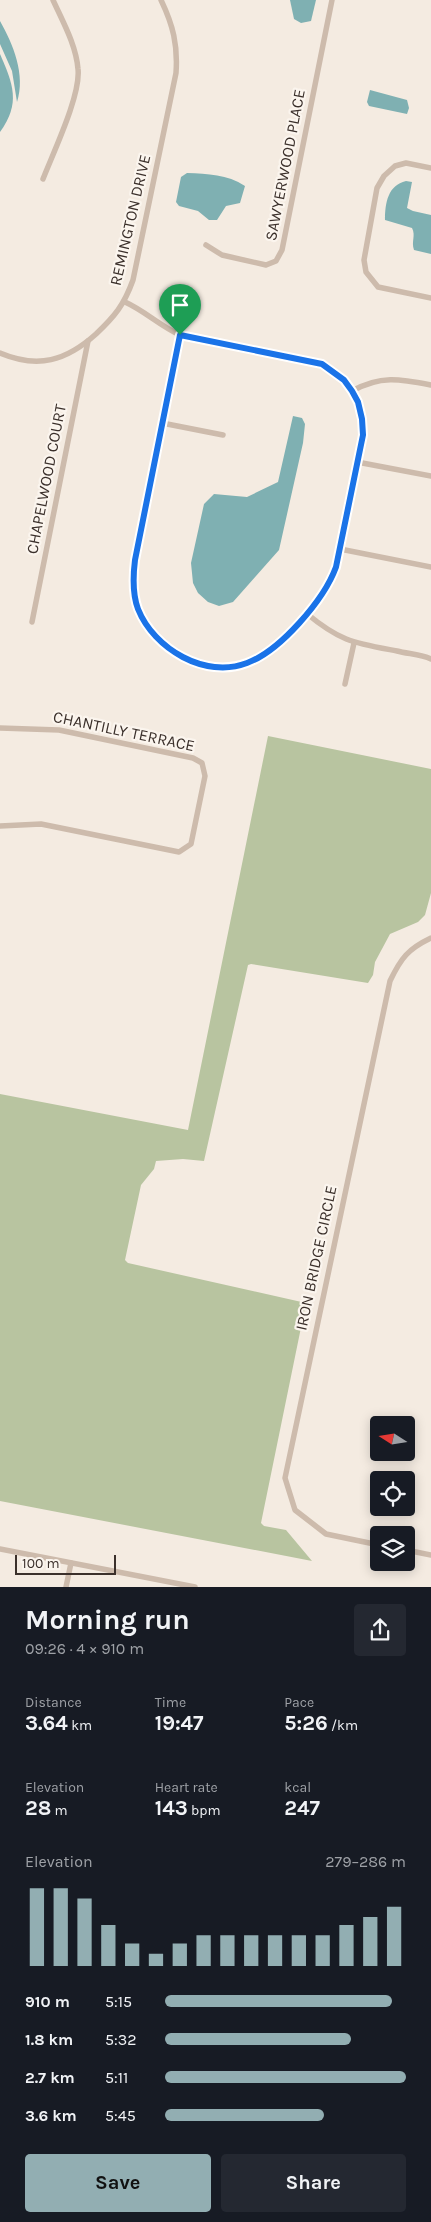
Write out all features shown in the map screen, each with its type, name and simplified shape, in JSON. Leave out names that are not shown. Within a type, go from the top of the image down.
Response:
[{"type":"street","points":[[43,179],[66,122],[76,87],[78,69],[73,45],[53,0]]},
{"type":"street","name":"REMINGTON DRIVE","points":[[0,353],[24,360],[48,361],[73,352],[116,315],[125,302],[133,280],[176,73],[178,51],[175,35],[160,0]]},
{"type":"street","name":"SAWYERWOOD PLACE","points":[[206,245],[222,256],[266,265],[276,261],[282,250],[332,0]]},
{"type":"street","points":[[431,168],[406,163],[395,166],[384,176],[377,188],[364,260],[366,272],[378,287],[431,298]]},
{"type":"street","points":[[125,302],[149,315],[167,329],[180,335],[322,364],[344,380],[358,402],[363,435],[340,549],[331,580],[279,644],[264,656],[245,664],[227,666],[204,665],[187,660],[160,642],[148,628],[138,609],[134,593],[133,577],[180,335]]},
{"type":"street","name":"CHAPELWOOD COURT","points":[[32,622],[88,341]]},
{"type":"street","points":[[352,391],[365,384],[390,379],[431,385]]},
{"type":"street","points":[[162,423],[224,435]]},
{"type":"street","points":[[357,462],[431,476]]},
{"type":"street","points":[[340,549],[431,567]]},
{"type":"street","points":[[306,613],[325,628],[354,643],[431,659]]},
{"type":"street","points":[[345,684],[354,643]]},
{"type":"street","name":"CHANTILLY TERRACE","points":[[0,728],[59,730],[193,758],[202,763],[205,770],[191,844],[179,852],[41,824],[0,826]]},
{"type":"street","name":"IRON BRIDGE CIRCLE","points":[[370,1542],[326,1534],[295,1510],[285,1478],[323,1289],[368,1091],[390,981],[399,962],[411,948],[431,938]]},
{"type":"street","points":[[0,1549],[158,1584],[194,1587]]},
{"type":"street","points":[[415,1551],[431,1554]]},
{"type":"street","points":[[66,1587],[70,1563]]},
{"type":"green space","points":[[268,736],[431,769],[431,893],[425,915],[418,922],[390,934],[375,962],[373,975],[368,983],[248,965],[204,1161],[183,1159],[156,1161],[154,1169],[141,1185],[125,1260],[128,1263],[306,1303],[261,1523],[264,1526],[286,1530],[312,1561],[0,1501],[0,1094],[188,1130]]},
{"type":"water","points":[[290,0],[316,0],[311,21],[301,23],[294,19]]},
{"type":"water","points":[[0,21],[17,60],[20,81],[17,102],[12,71],[0,44]]},
{"type":"water","points":[[0,54],[11,84],[13,102],[7,122],[0,132]]},
{"type":"water","points":[[370,90],[407,100],[409,108],[407,114],[369,106],[367,102]]},
{"type":"water","points":[[187,173],[217,175],[238,182],[245,186],[240,203],[226,206],[217,220],[209,220],[198,211],[179,206],[176,202],[181,177]]},
{"type":"water","points":[[406,181],[412,182],[407,208],[431,215],[431,254],[414,250],[412,228],[385,220],[387,201],[391,191],[395,186]]},
{"type":"water","points":[[293,416],[302,418],[305,424],[303,443],[279,550],[233,602],[219,606],[208,602],[198,593],[193,583],[191,563],[204,504],[214,494],[247,497],[278,482]]},
{"type":"route","points":[[180,335],[322,364],[344,380],[358,402],[362,419],[363,435],[336,567],[331,580],[325,591],[279,644],[264,656],[245,664],[227,666],[204,665],[187,660],[171,650],[160,642],[148,628],[138,609],[134,593],[135,560],[180,335]]}]
